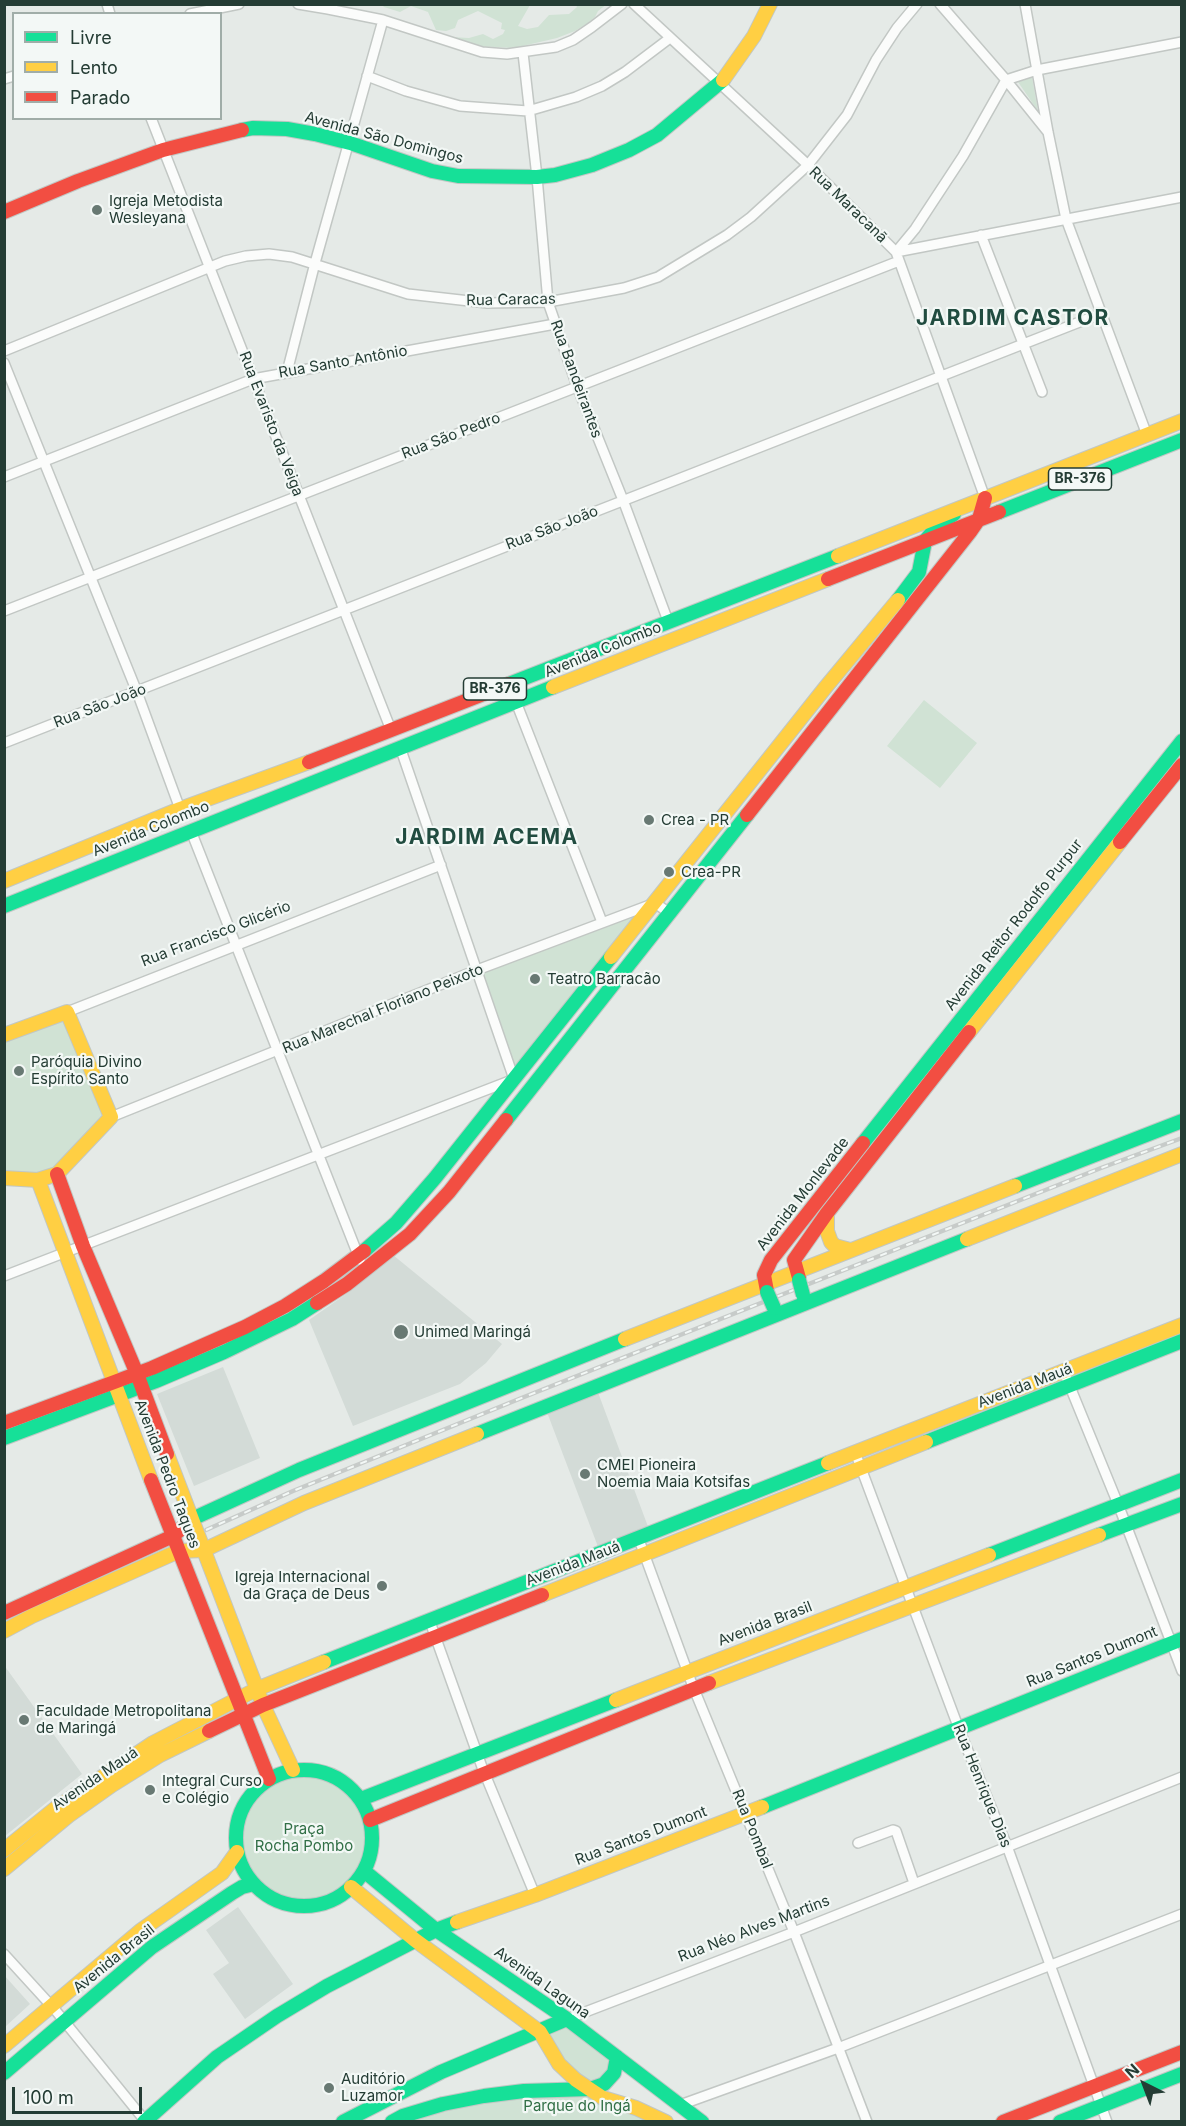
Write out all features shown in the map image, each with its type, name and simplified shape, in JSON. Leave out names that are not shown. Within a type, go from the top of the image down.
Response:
[{"type":"main road","name":"Avenida São Domingos","points":[[4,212],[78,181],[164,150],[253,128],[296,131],[350,143],[432,171],[458,176],[537,177],[555,175],[592,165],[629,150],[657,135],[720,84],[754,36],[770,4]]},
{"type":"main road","name":"Avenida Colombo","points":[[4,880],[180,809],[292,769],[1182,421]]},
{"type":"main road","name":"Avenida Colombo","points":[[4,906],[400,747],[1182,440]]},
{"type":"main road","points":[[4,1438],[44,1416],[292,1319],[347,1284],[410,1234],[449,1192],[979,519],[985,498]]},
{"type":"main road","points":[[222,1345],[324,1281],[396,1223],[435,1178],[817,698],[916,578],[920,572],[925,541],[940,523],[985,498]]},
{"type":"main road","points":[[810,586],[824,571],[830,559]]},
{"type":"main road","points":[[543,692],[551,667]]},
{"type":"main road","points":[[817,698],[830,708]]},
{"type":"main road","name":"Avenida Reitor Rodolfo Purpur","points":[[880,1135],[1068,895],[1182,741]]},
{"type":"main road","name":"Avenida Reitor Rodolfo Purpur","points":[[1068,895],[1182,765]]},
{"type":"main road","points":[[292,769],[296,789]]},
{"type":"main road","points":[[276,775],[280,795]]},
{"type":"main road","points":[[4,1178],[38,1180],[57,1174],[111,1117],[67,1012]]},
{"type":"main road","name":"Rua Francisco Glicério","points":[[4,1035],[67,1012]]},
{"type":"main road","points":[[4,1613],[173,1536],[192,1519],[299,1470],[798,1276],[850,1250],[1182,1121]]},
{"type":"main road","name":"Avenida Monlevade","points":[[798,1276],[794,1260],[880,1135]]},
{"type":"main road","name":"Avenida Monlevade","points":[[766,1288],[764,1275],[771,1260],[880,1135]]},
{"type":"main road","points":[[4,1631],[32,1616],[179,1551],[204,1550],[315,1499],[801,1300],[1182,1154]]},
{"type":"main road","name":"Avenida Pedro Taques","points":[[57,1174],[83,1246],[139,1380],[256,1689],[293,1770]]},
{"type":"main road","name":"Avenida Pedro Taques","points":[[38,1180],[116,1389],[269,1779]]},
{"type":"main road","points":[[827,1213],[827,1231],[831,1242],[835,1246],[850,1250]]},
{"type":"main road","points":[[798,1276],[801,1300]]},
{"type":"main road","points":[[766,1288],[777,1311]]},
{"type":"main road","name":"Avenida Mauá","points":[[4,1869],[36,1832],[100,1776],[153,1743],[256,1689],[429,1619],[1182,1325]]},
{"type":"main road","name":"Avenida Mauá","points":[[4,1850],[160,1755],[263,1705],[1182,1341]]},
{"type":"main road","points":[[4,1423],[44,1416]]},
{"type":"main road","name":"Avenida Brasil","points":[[361,1799],[1182,1480]]},
{"type":"main road","points":[[370,1820],[694,1689],[1182,1504]]},
{"type":"main road","points":[[25,1602],[32,1616]]},
{"type":"main road","name":"Rua Santos Dumont","points":[[145,2121],[217,2057],[277,2016],[327,1986],[436,1930],[535,1895],[745,1814],[1176,1641]]},
{"type":"main road","points":[[293,1770],[309,1770],[330,1775],[348,1786],[361,1799],[370,1820],[372,1846],[364,1871],[351,1887],[336,1898],[315,1905],[292,1905],[272,1898],[254,1884],[243,1869],[237,1852],[238,1821],[245,1805],[255,1791],[269,1779],[293,1770]]},
{"type":"main road","name":"Avenida Brasil","points":[[4,2046],[140,1931],[222,1873],[237,1852]]},
{"type":"main road","name":"Avenida Laguna","points":[[364,1871],[436,1930],[567,2019],[702,2121]]},
{"type":"main road","name":"Avenida Brasil","points":[[4,2073],[152,1947],[232,1893],[254,1884]]},
{"type":"main road","points":[[351,1887],[415,1941],[540,2032],[559,2064],[576,2080],[603,2098],[636,2108],[666,2121]]},
{"type":"main road","name":"Rua Néo Alves Martins","points":[[343,2121],[441,2072],[567,2019]]},
{"type":"main road","points":[[1003,2121],[1182,2052]]},
{"type":"main road","points":[[392,2121],[443,2104],[484,2096],[524,2091],[590,2089],[604,2084],[614,2073],[617,2057]]},
{"type":"main road","points":[[1060,2121],[1182,2074]]},
{"type":"street","points":[[200,12],[239,4]]},
{"type":"street","points":[[298,4],[328,7],[383,20],[482,52],[523,53],[556,47],[573,40],[622,4]]},
{"type":"street","name":"Rua Maracanã","points":[[634,4],[808,165],[897,256],[985,498]]},
{"type":"street","name":"Rua Caracas","points":[[4,351],[210,267],[246,255],[269,254],[315,263],[369,283],[408,294],[487,303],[548,302],[624,288],[658,277],[727,235],[751,217],[808,165],[847,115],[876,60],[916,4]]},
{"type":"street","points":[[940,4],[1048,132]]},
{"type":"street","points":[[1025,4],[1066,219],[1147,435]]},
{"type":"street","points":[[287,372],[383,20]]},
{"type":"street","points":[[367,76],[406,91],[460,106],[528,111],[576,97],[602,86],[625,72],[670,38]]},
{"type":"street","points":[[897,256],[963,156],[1006,80],[1037,70],[1182,42]]},
{"type":"street","name":"Rua Bandeirantes","points":[[523,53],[548,302],[577,387],[623,500],[668,621]]},
{"type":"street","name":"Rua Evaristo da Veiga","points":[[152,120],[390,730]]},
{"type":"street","name":"Rua São Pedro","points":[[4,611],[577,387],[922,246],[1182,197]]},
{"type":"street","points":[[915,229],[916,238],[922,246]]},
{"type":"street","points":[[981,235],[1042,392]]},
{"type":"street","name":"Rua São João","points":[[4,742],[1100,314]]},
{"type":"street","name":"Rua Santo Antônio","points":[[4,477],[253,379],[555,324]]},
{"type":"street","points":[[4,363],[45,461],[180,809]]},
{"type":"street","points":[[516,702],[602,922]]},
{"type":"street","points":[[400,747],[514,1079],[529,1090]]},
{"type":"street","points":[[191,831],[357,1256],[367,1269]]},
{"type":"street","name":"Rua Francisco Glicério","points":[[67,1012],[441,865]]},
{"type":"street","points":[[655,903],[668,912]]},
{"type":"street","name":"Rua Marechal Floriano Peixoto","points":[[111,1117],[477,970],[655,903]]},
{"type":"street","points":[[4,1276],[514,1079]]},
{"type":"street","points":[[1064,1372],[1126,1526],[1176,1641],[1182,1671]]},
{"type":"street","name":"Rua Henrique Dias","points":[[855,1452],[959,1729],[1052,1965],[1107,2121]]},
{"type":"street","name":"Rua Pombal","points":[[638,1537],[694,1689],[794,1932],[867,2121]]},
{"type":"street","points":[[429,1619],[477,1755],[535,1895]]},
{"type":"street","name":"Rua Néo Alves Martins","points":[[567,2019],[794,1932],[1182,1777]]},
{"type":"street","points":[[858,1843],[896,1830],[914,1883]]},
{"type":"street","points":[[680,2105],[838,2048],[1182,1914]]},
{"type":"street","points":[[4,1954],[51,2005],[145,2121]]},
{"type":"shaded area","name":"Unimed Maringá","points":[[393,1255],[502,1344],[486,1363],[460,1384],[353,1426],[309,1320],[352,1290]]},
{"type":"shaded area","points":[[223,1367],[260,1458],[194,1486],[157,1394]]},
{"type":"shaded area","points":[[596,1387],[650,1532],[600,1552],[545,1407]]},
{"type":"shaded area","name":"Faculdade Metropolitana de Maringá","points":[[4,1665],[82,1774],[5,1836],[4,1836]]},
{"type":"shaded area","points":[[238,1907],[293,1984],[245,2019],[213,1974],[229,1963],[206,1930]]},
{"type":"shaded area","points":[[4,1975],[30,2004],[5,2027],[4,2027]]},
{"type":"green space","points":[[607,4],[588,23],[575,31],[557,38],[514,48],[476,46],[450,37],[469,38],[483,34],[493,39],[503,34],[505,30],[501,29],[502,23],[478,11],[458,20],[455,28],[446,31],[436,30],[428,12],[411,6],[400,12],[382,5],[530,5],[518,26],[527,29],[538,27],[549,15],[569,14],[577,7],[576,5]]},
{"type":"green space","points":[[1032,77],[1038,111],[1018,82]]},
{"type":"green space","points":[[924,700],[977,743],[940,788],[887,746]]},
{"type":"green space","points":[[655,903],[514,1079],[477,970]]},
{"type":"green space","points":[[67,1012],[111,1117],[57,1174],[5,1178],[5,1035]]},
{"type":"green space","name":"Praça Rocha Pombo","points":[[304,1770],[330,1775],[352,1790],[367,1812],[372,1838],[367,1864],[352,1886],[330,1901],[304,1906],[278,1901],[256,1886],[241,1864],[236,1838],[241,1812],[256,1790],[278,1775]]},
{"type":"green space","name":"Parque do Ingá","points":[[567,2019],[617,2057],[614,2073],[590,2089],[666,2122],[392,2122],[443,2104],[588,2089],[540,2032]]},
{"type":"railway","points":[[206,1530],[293,1491],[524,1397],[1182,1138]]},
{"type":"traffic: fast","points":[[242,130],[287,129],[315,134],[350,143],[432,171],[458,176],[537,177],[555,175],[592,165],[629,150],[657,135],[723,80]]},
{"type":"traffic: fast","points":[[999,512],[1182,440]]},
{"type":"traffic: fast","points":[[898,600],[919,572],[925,541],[940,523],[954,514]]},
{"type":"traffic: fast","points":[[509,684],[838,556]]},
{"type":"traffic: fast","points":[[4,906],[553,687]]},
{"type":"traffic: fast","points":[[863,1143],[1182,741]]},
{"type":"traffic: fast","points":[[506,1120],[747,815]]},
{"type":"traffic: fast","points":[[364,1251],[396,1223],[435,1178],[611,957]]},
{"type":"traffic: fast","points":[[1015,1186],[1182,1121]]},
{"type":"traffic: fast","points":[[477,1434],[967,1239]]},
{"type":"traffic: fast","points":[[799,1280],[803,1295]]},
{"type":"traffic: fast","points":[[767,1292],[774,1308]]},
{"type":"traffic: fast","points":[[4,1438],[156,1381],[224,1352],[292,1319],[317,1303]]},
{"type":"traffic: fast","points":[[184,1526],[192,1519],[299,1470],[625,1339]]},
{"type":"traffic: fast","points":[[926,1442],[1182,1341]]},
{"type":"traffic: fast","points":[[324,1662],[828,1463]]},
{"type":"traffic: fast","points":[[989,1555],[1182,1480]]},
{"type":"traffic: fast","points":[[1099,1535],[1182,1504]]},
{"type":"traffic: fast","points":[[762,1807],[1182,1639]]},
{"type":"traffic: fast","points":[[361,1799],[616,1700]]},
{"type":"traffic: fast","points":[[304,1770],[330,1775],[352,1790],[367,1812],[372,1838],[367,1864],[352,1886],[330,1901],[304,1906],[278,1901],[256,1886],[241,1864],[236,1838],[241,1812],[256,1790],[278,1775],[304,1770]]},
{"type":"traffic: fast","points":[[364,1871],[436,1930],[567,2019],[702,2122]]},
{"type":"traffic: fast","points":[[4,2073],[152,1947],[232,1893],[254,1884]]},
{"type":"traffic: fast","points":[[144,2122],[217,2057],[277,2016],[327,1986],[436,1930],[457,1922]]},
{"type":"traffic: fast","points":[[343,2122],[441,2072],[567,2019]]},
{"type":"traffic: fast","points":[[392,2122],[403,2116],[443,2104],[484,2096],[524,2091],[590,2089],[604,2084],[614,2073],[617,2057]]},
{"type":"traffic: fast","points":[[1060,2122],[1182,2074]]},
{"type":"traffic: slow","points":[[723,80],[754,36],[770,4]]},
{"type":"traffic: slow","points":[[838,556],[1182,421]]},
{"type":"traffic: slow","points":[[553,687],[828,579]]},
{"type":"traffic: slow","points":[[611,957],[898,600]]},
{"type":"traffic: slow","points":[[4,881],[180,809],[309,762]]},
{"type":"traffic: slow","points":[[969,1032],[1120,842]]},
{"type":"traffic: slow","points":[[4,1035],[67,1012],[111,1117],[57,1174],[38,1180],[4,1178]]},
{"type":"traffic: slow","points":[[967,1239],[1182,1154]]},
{"type":"traffic: slow","points":[[38,1180],[151,1480]]},
{"type":"traffic: slow","points":[[625,1339],[1015,1186]]},
{"type":"traffic: slow","points":[[827,1213],[827,1231],[831,1242],[835,1246],[850,1250]]},
{"type":"traffic: slow","points":[[828,1463],[1182,1325]]},
{"type":"traffic: slow","points":[[4,1631],[32,1616],[179,1551],[204,1550],[304,1503],[477,1434]]},
{"type":"traffic: slow","points":[[542,1595],[926,1442]]},
{"type":"traffic: slow","points":[[167,1454],[263,1705],[293,1770]]},
{"type":"traffic: slow","points":[[709,1683],[1099,1535]]},
{"type":"traffic: slow","points":[[616,1700],[989,1555]]},
{"type":"traffic: slow","points":[[4,1850],[56,1808],[153,1743],[257,1689],[324,1662]]},
{"type":"traffic: slow","points":[[4,1869],[68,1816],[112,1785],[160,1755],[209,1731]]},
{"type":"traffic: slow","points":[[457,1922],[535,1895],[762,1807]]},
{"type":"traffic: slow","points":[[4,2046],[140,1931],[222,1873],[237,1852]]},
{"type":"traffic: slow","points":[[351,1887],[415,1940],[540,2032],[559,2064],[576,2080],[603,2098],[636,2108],[666,2122]]},
{"type":"traffic: jam","points":[[4,212],[78,181],[163,150],[242,130]]},
{"type":"traffic: jam","points":[[747,815],[970,532],[979,519],[985,498]]},
{"type":"traffic: jam","points":[[828,579],[999,512]]},
{"type":"traffic: jam","points":[[309,762],[509,684]]},
{"type":"traffic: jam","points":[[1120,842],[1182,765]]},
{"type":"traffic: jam","points":[[799,1278],[794,1260],[827,1213],[969,1032]]},
{"type":"traffic: jam","points":[[317,1303],[347,1284],[410,1234],[449,1192],[506,1120]]},
{"type":"traffic: jam","points":[[767,1291],[764,1275],[771,1260],[863,1143]]},
{"type":"traffic: jam","points":[[57,1174],[83,1246],[137,1374],[167,1454]]},
{"type":"traffic: jam","points":[[4,1423],[152,1368],[245,1327],[285,1306],[364,1251]]},
{"type":"traffic: jam","points":[[151,1480],[269,1779]]},
{"type":"traffic: jam","points":[[4,1613],[173,1536],[184,1526]]},
{"type":"traffic: jam","points":[[209,1731],[263,1705],[542,1595]]},
{"type":"traffic: jam","points":[[370,1820],[709,1683]]},
{"type":"traffic: jam","points":[[1003,2122],[1182,2052]]},
{"type":"place","name":"Igreja Metodista Wesleyana","points":[[97,210]]},
{"type":"place","name":"Crea - PR","points":[[649,820]]},
{"type":"place","name":"Crea-PR","points":[[669,872]]},
{"type":"place","name":"Teatro Barracão","points":[[535,979]]},
{"type":"place","name":"Paróquia Divino Espírito Santo","points":[[19,1071]]},
{"type":"place","name":"Unimed Maringá","points":[[401,1332]]},
{"type":"place","name":"CMEI Pioneira Noemia Maia Kotsifas","points":[[585,1474]]},
{"type":"place","name":"Igreja Internacional da Graça de Deus","points":[[382,1586]]},
{"type":"place","name":"Faculdade Metropolitana de Maringá","points":[[24,1720]]},
{"type":"place","name":"Integral Curso e Colégio","points":[[150,1790]]},
{"type":"place","name":"Auditório Luzamor","points":[[329,2088]]},
{"type":"district","name":"JARDIM CASTOR","points":[[1013,319]]},
{"type":"district","name":"JARDIM ACEMA","points":[[487,838]]}]
